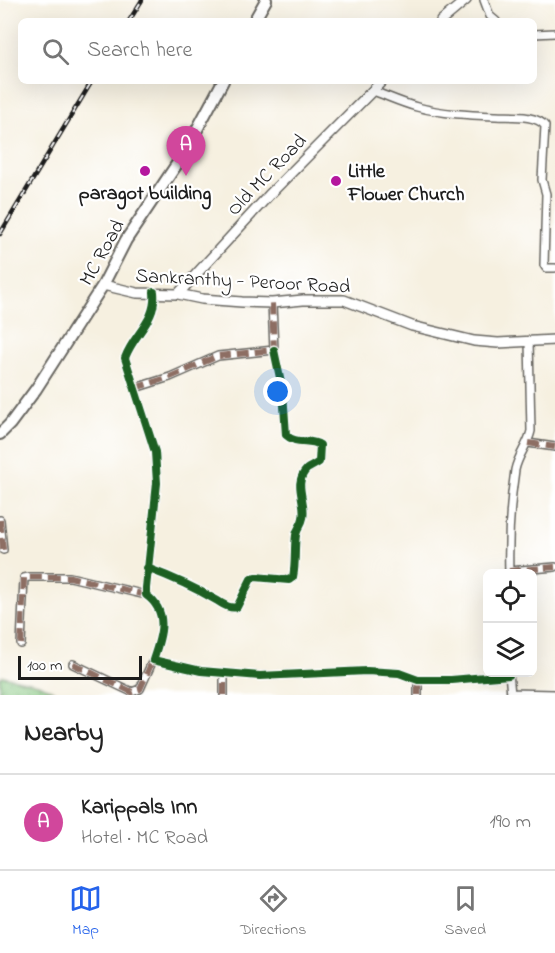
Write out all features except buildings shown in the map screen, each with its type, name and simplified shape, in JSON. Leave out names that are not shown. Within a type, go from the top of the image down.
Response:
[{"type":"main road","points":[[256,18],[266,0]]},
{"type":"main road","points":[[445,18],[466,0]]},
{"type":"main road","name":"MC Road","points":[[0,434],[36,389],[104,285],[126,240],[185,152],[221,84]]},
{"type":"main road","name":"Old MC Road","points":[[178,294],[269,195],[379,84]]},
{"type":"main road","name":"Sankranthy - Peroor Road","points":[[104,285],[124,291],[178,294],[202,299],[272,303],[344,300],[412,326],[474,341],[498,343],[555,340]]},
{"type":"street","points":[[484,0],[492,18]]},
{"type":"street","points":[[537,34],[555,33]]},
{"type":"street","points":[[373,91],[416,107],[460,115],[539,120],[543,123],[545,126],[542,180],[546,194],[544,265],[546,268],[555,268]]},
{"type":"street","points":[[146,595],[157,483],[155,452],[125,358],[153,313],[154,292]]},
{"type":"street","points":[[147,568],[190,586],[233,608],[237,607],[251,579],[255,576],[289,580],[293,577],[296,566],[296,538],[298,527],[303,519],[304,505],[299,489],[308,468],[319,462],[321,446],[317,443],[296,441],[286,435],[283,392],[274,350],[272,303]]},
{"type":"street","points":[[509,569],[508,553],[516,468],[520,453],[528,443],[531,431],[529,341]]},
{"type":"street","points":[[135,388],[170,377],[218,356],[274,350]]},
{"type":"street","points":[[528,443],[555,447]]},
{"type":"street","points":[[0,520],[3,550]]},
{"type":"street","points":[[537,569],[555,567]]},
{"type":"street","points":[[21,644],[24,578],[29,576],[70,577],[146,595],[153,600],[162,613],[162,627],[153,660],[140,689],[132,692],[73,664]]},
{"type":"street","points":[[153,660],[201,671],[260,676],[367,671],[399,673],[418,680],[483,677]]},
{"type":"street","points":[[224,673],[224,695]]},
{"type":"street","points":[[509,677],[511,694],[555,694]]},
{"type":"street","points":[[418,680],[418,695]]},
{"type":"green space","points":[[3,676],[38,684],[62,695],[0,695],[0,678]]},
{"type":"railway","points":[[131,18],[142,0]]},
{"type":"railway","points":[[0,234],[90,84]]},
{"type":"marked path","points":[[135,388],[170,377],[218,356],[274,350],[272,303]]},
{"type":"marked path","points":[[528,443],[555,447]]},
{"type":"marked path","points":[[0,520],[3,550]]},
{"type":"marked path","points":[[532,569],[555,567]]},
{"type":"marked path","points":[[21,644],[24,578],[70,577],[146,595]]},
{"type":"marked path","points":[[73,664],[132,692],[140,689],[153,660]]},
{"type":"marked path","points":[[224,673],[224,695]]},
{"type":"marked path","points":[[418,680],[418,695]]},
{"type":"cycle path","points":[[154,292],[154,302],[149,319],[125,358],[155,452],[157,483],[146,595],[158,609],[162,625],[153,660],[201,671],[260,676],[367,671],[399,673],[418,680],[486,677]]},
{"type":"cycle path","points":[[147,568],[182,582],[231,607],[237,607],[251,579],[255,577],[289,580],[293,577],[296,535],[304,512],[301,481],[307,469],[319,462],[320,445],[294,440],[286,435],[283,392],[274,350]]},
{"type":"place","name":"paragot building","points":[[145,171]]},
{"type":"place","name":"Karippals Inn","points":[[186,176]]},
{"type":"place","name":"Little Flower Church","points":[[336,181]]}]
